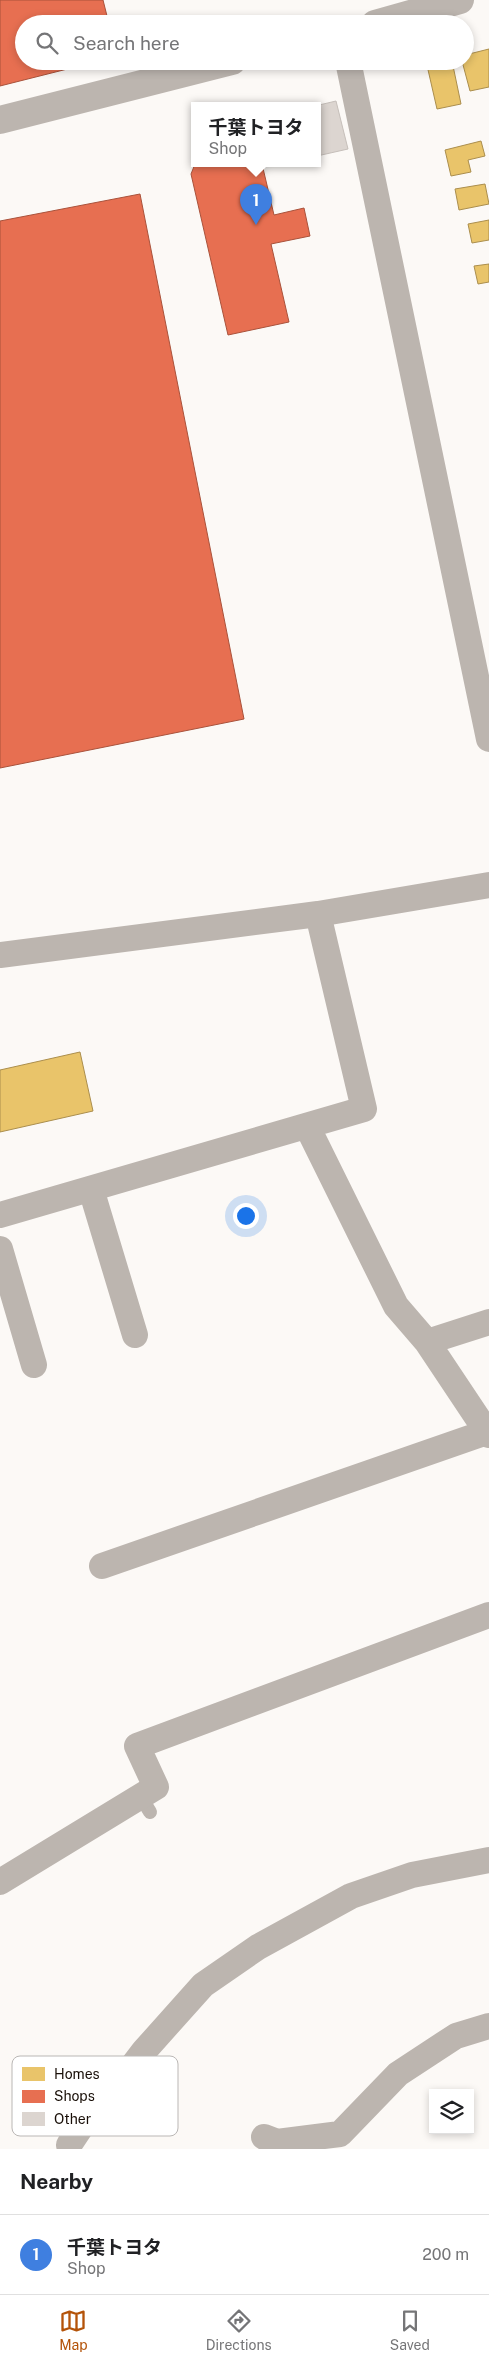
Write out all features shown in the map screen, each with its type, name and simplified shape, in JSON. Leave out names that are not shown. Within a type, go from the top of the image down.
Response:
[{"type":"street","points":[[406,15],[454,1]]},
{"type":"street","points":[[0,120],[197,70]]},
{"type":"street","points":[[350,70],[489,739]]},
{"type":"street","points":[[0,955],[318,914],[418,906],[489,885]]},
{"type":"street","points":[[0,1215],[364,1109],[318,914]]},
{"type":"street","points":[[102,1566],[488,1434],[428,1342],[396,1306],[307,1126]]},
{"type":"street","points":[[91,1188],[135,1335]]},
{"type":"street","points":[[0,1249],[34,1364]]},
{"type":"street","points":[[428,1342],[489,1322]]},
{"type":"street","points":[[0,1882],[145,1805],[156,1787],[136,1746],[489,1615]]},
{"type":"street","points":[[140,2056],[203,1986],[258,1947],[350,1896],[412,1875],[489,1860]]},
{"type":"street","points":[[264,2136],[277,2142],[340,2134],[398,2074],[456,2036],[489,2026]]},
{"type":"street","points":[[69,2145],[75,2136]]},
{"type":"building: Homes","points":[[489,49],[489,87],[470,91],[464,70],[474,70],[474,53]]},
{"type":"building: Homes","points":[[428,70],[454,70],[461,104],[437,109]]},
{"type":"building: Homes","points":[[481,141],[485,156],[468,160],[471,172],[451,176],[445,150]]},
{"type":"building: Homes","points":[[485,184],[489,204],[459,210],[455,189]]},
{"type":"building: Homes","points":[[489,220],[489,240],[472,243],[468,224]]},
{"type":"building: Homes","points":[[489,264],[489,282],[478,284],[474,266]]},
{"type":"building: Homes","points":[[80,1052],[93,1111],[0,1132],[0,1070]]},
{"type":"building: Shops","points":[[0,0],[103,0],[107,15],[15,15],[15,70],[63,70],[0,86]]},
{"type":"building: Shops","points":[[194,167],[263,167],[274,215],[304,208],[310,236],[271,244],[289,322],[228,335],[191,174]]},
{"type":"building: Shops","points":[[140,194],[244,719],[0,768],[0,221]]},
{"type":"building: Other","points":[[336,101],[348,149],[321,155],[321,105]]},
{"type":"place","name":"千葉トヨタ","points":[[256,225]]}]
